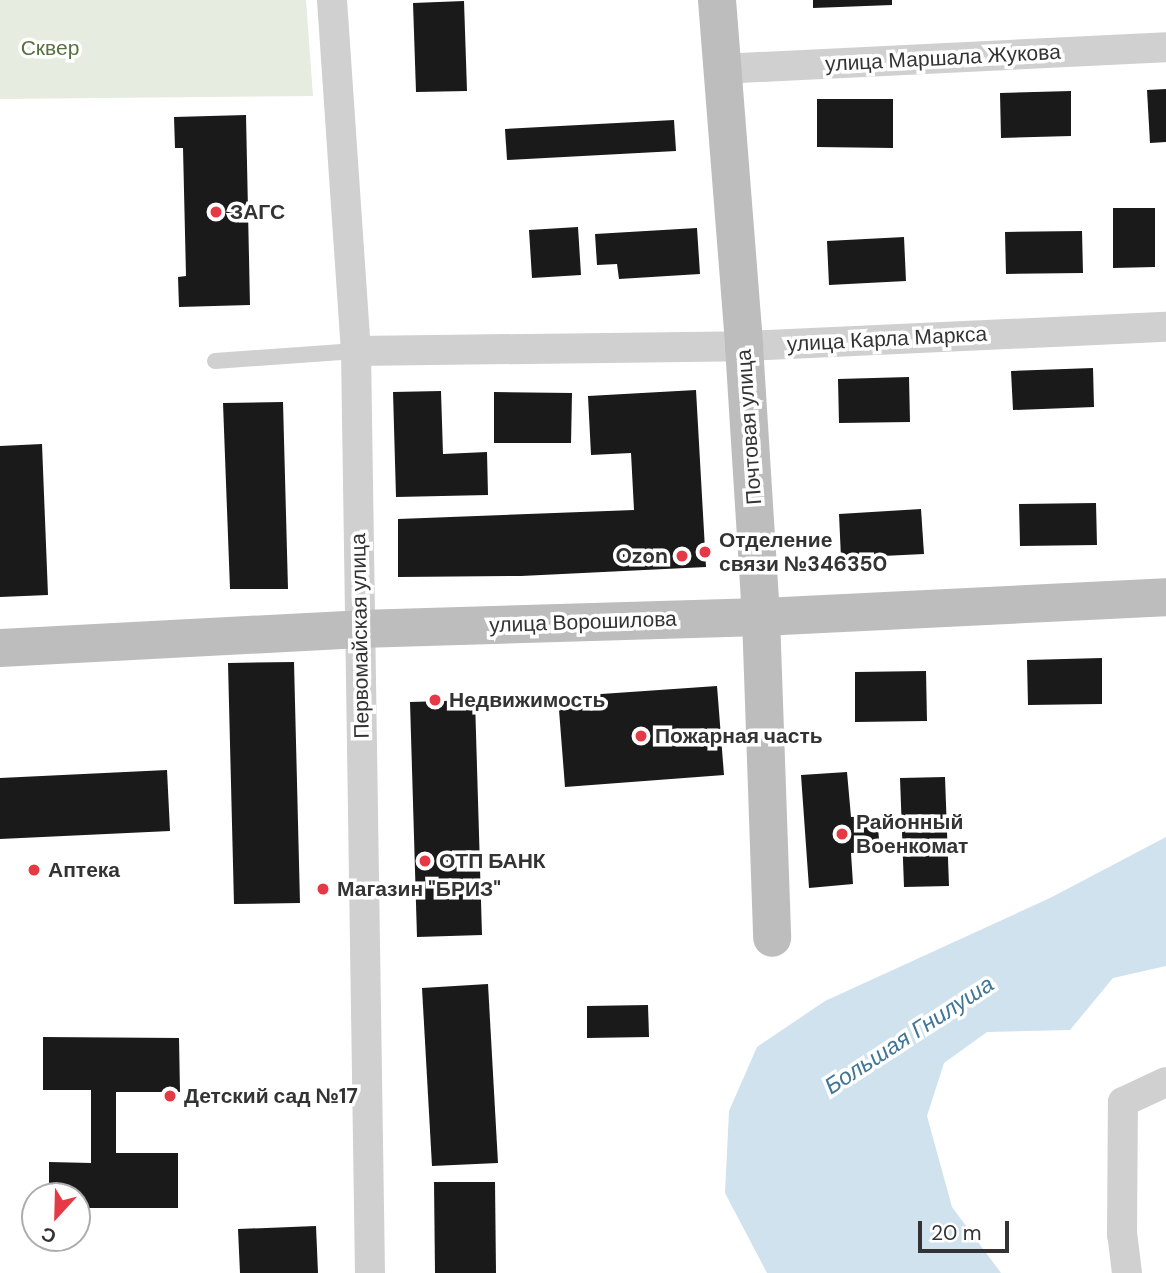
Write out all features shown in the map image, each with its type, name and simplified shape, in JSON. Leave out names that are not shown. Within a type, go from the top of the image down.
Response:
[{"type":"main road","name":"Почтовая улица","points":[[717,0],[720,69],[744,346],[761,617],[772,938]]},
{"type":"main road","name":"улица Ворошилова","points":[[0,648],[360,629],[761,617],[1166,597]]},
{"type":"street","name":"Первомайская улица","points":[[332,0],[356,351],[370,1273]]},
{"type":"street","name":"улица Маршала Жукова","points":[[720,69],[1166,47]]},
{"type":"street","name":"улица Карла Маркса","points":[[356,351],[744,346],[1166,327]]},
{"type":"street","points":[[1127,1273],[1122,1235],[1123,1102],[1166,1082]]},
{"type":"lane","points":[[215,361],[356,351]]},
{"type":"green space","name":"Сквер","points":[[0,0],[306,0],[313,96],[0,99]]},
{"type":"water","name":"Большая Гнилуша","points":[[1166,837],[1166,966],[1113,978],[1070,1030],[987,1032],[944,1063],[927,1116],[952,1207],[1001,1273],[767,1273],[725,1193],[729,1111],[757,1047],[825,1001],[1050,898]]},
{"type":"building","points":[[813,0],[892,0],[892,5],[813,8]]},
{"type":"building","points":[[464,1],[467,91],[416,92],[413,3]]},
{"type":"building","points":[[1166,89],[1166,142],[1150,143],[1147,90]]},
{"type":"building","points":[[1071,91],[1071,136],[1001,138],[1000,93]]},
{"type":"building","points":[[817,99],[893,99],[893,148],[817,147]]},
{"type":"building","name":"ЗАГС","points":[[246,115],[250,305],[179,307],[178,277],[186,276],[183,148],[175,148],[174,117]]},
{"type":"building","points":[[674,120],[676,151],[507,160],[505,129]]},
{"type":"building","points":[[1113,208],[1155,208],[1155,267],[1113,268]]},
{"type":"building","points":[[578,227],[581,275],[532,278],[529,230]]},
{"type":"building","points":[[697,228],[700,274],[619,279],[617,264],[597,265],[595,234]]},
{"type":"building","points":[[1082,231],[1083,273],[1006,274],[1005,232]]},
{"type":"building","points":[[904,237],[906,281],[829,285],[827,241]]},
{"type":"building","points":[[1093,368],[1094,407],[1013,410],[1011,371]]},
{"type":"building","points":[[909,377],[910,422],[839,423],[838,379]]},
{"type":"building","points":[[696,390],[706,567],[521,576],[398,577],[398,519],[634,510],[631,453],[591,455],[588,396]]},
{"type":"building","points":[[441,391],[443,454],[487,452],[488,495],[396,497],[393,392]]},
{"type":"building","points":[[494,392],[572,393],[571,443],[494,443]]},
{"type":"building","points":[[283,402],[288,589],[230,589],[223,403]]},
{"type":"building","points":[[42,444],[48,595],[0,597],[0,446]]},
{"type":"building","points":[[1096,503],[1097,545],[1020,546],[1019,504]]},
{"type":"building","points":[[921,509],[924,554],[841,558],[839,514]]},
{"type":"building","points":[[1102,658],[1102,704],[1028,705],[1027,660]]},
{"type":"building","points":[[294,662],[300,903],[234,904],[228,663]]},
{"type":"building","points":[[926,671],[927,721],[855,722],[855,672]]},
{"type":"building","name":"Пожарная часть","points":[[717,686],[724,775],[565,787],[558,697]]},
{"type":"building","points":[[475,700],[482,935],[417,937],[410,702]]},
{"type":"building","points":[[167,770],[170,831],[0,839],[0,778]]},
{"type":"building","name":"Районный Военкомат","points":[[847,772],[851,817],[877,816],[880,851],[851,853],[853,884],[809,888],[801,775]]},
{"type":"building","points":[[945,777],[949,886],[904,887],[900,778]]},
{"type":"building","points":[[488,984],[498,1163],[432,1166],[422,988]]},
{"type":"building","points":[[648,1005],[649,1037],[587,1038],[587,1006]]},
{"type":"building","name":"Детский сад №17","points":[[43,1037],[179,1038],[180,1092],[116,1092],[116,1153],[178,1153],[178,1208],[91,1208],[91,1182],[49,1182],[49,1162],[91,1163],[91,1090],[43,1090]]},
{"type":"building","points":[[434,1182],[495,1182],[496,1273],[435,1273]]},
{"type":"building","points":[[316,1226],[318,1273],[240,1273],[238,1229]]},
{"type":"place","name":"ЗАГС","points":[[216,212]]},
{"type":"place","name":"Отделение связи №346350","points":[[705,552]]},
{"type":"place","name":"Ozon","points":[[682,556]]},
{"type":"place","name":"Недвижимость","points":[[435,700]]},
{"type":"place","name":"Пожарная часть","points":[[641,736]]},
{"type":"place","name":"Районный Военкомат","points":[[842,834]]},
{"type":"place","name":"ОТП БАНК","points":[[425,861]]},
{"type":"place","name":"Аптека","points":[[34,870]]},
{"type":"place","name":"Магазин \"БРИЗ\"","points":[[323,889]]},
{"type":"place","name":"Детский сад №17","points":[[170,1096]]}]
